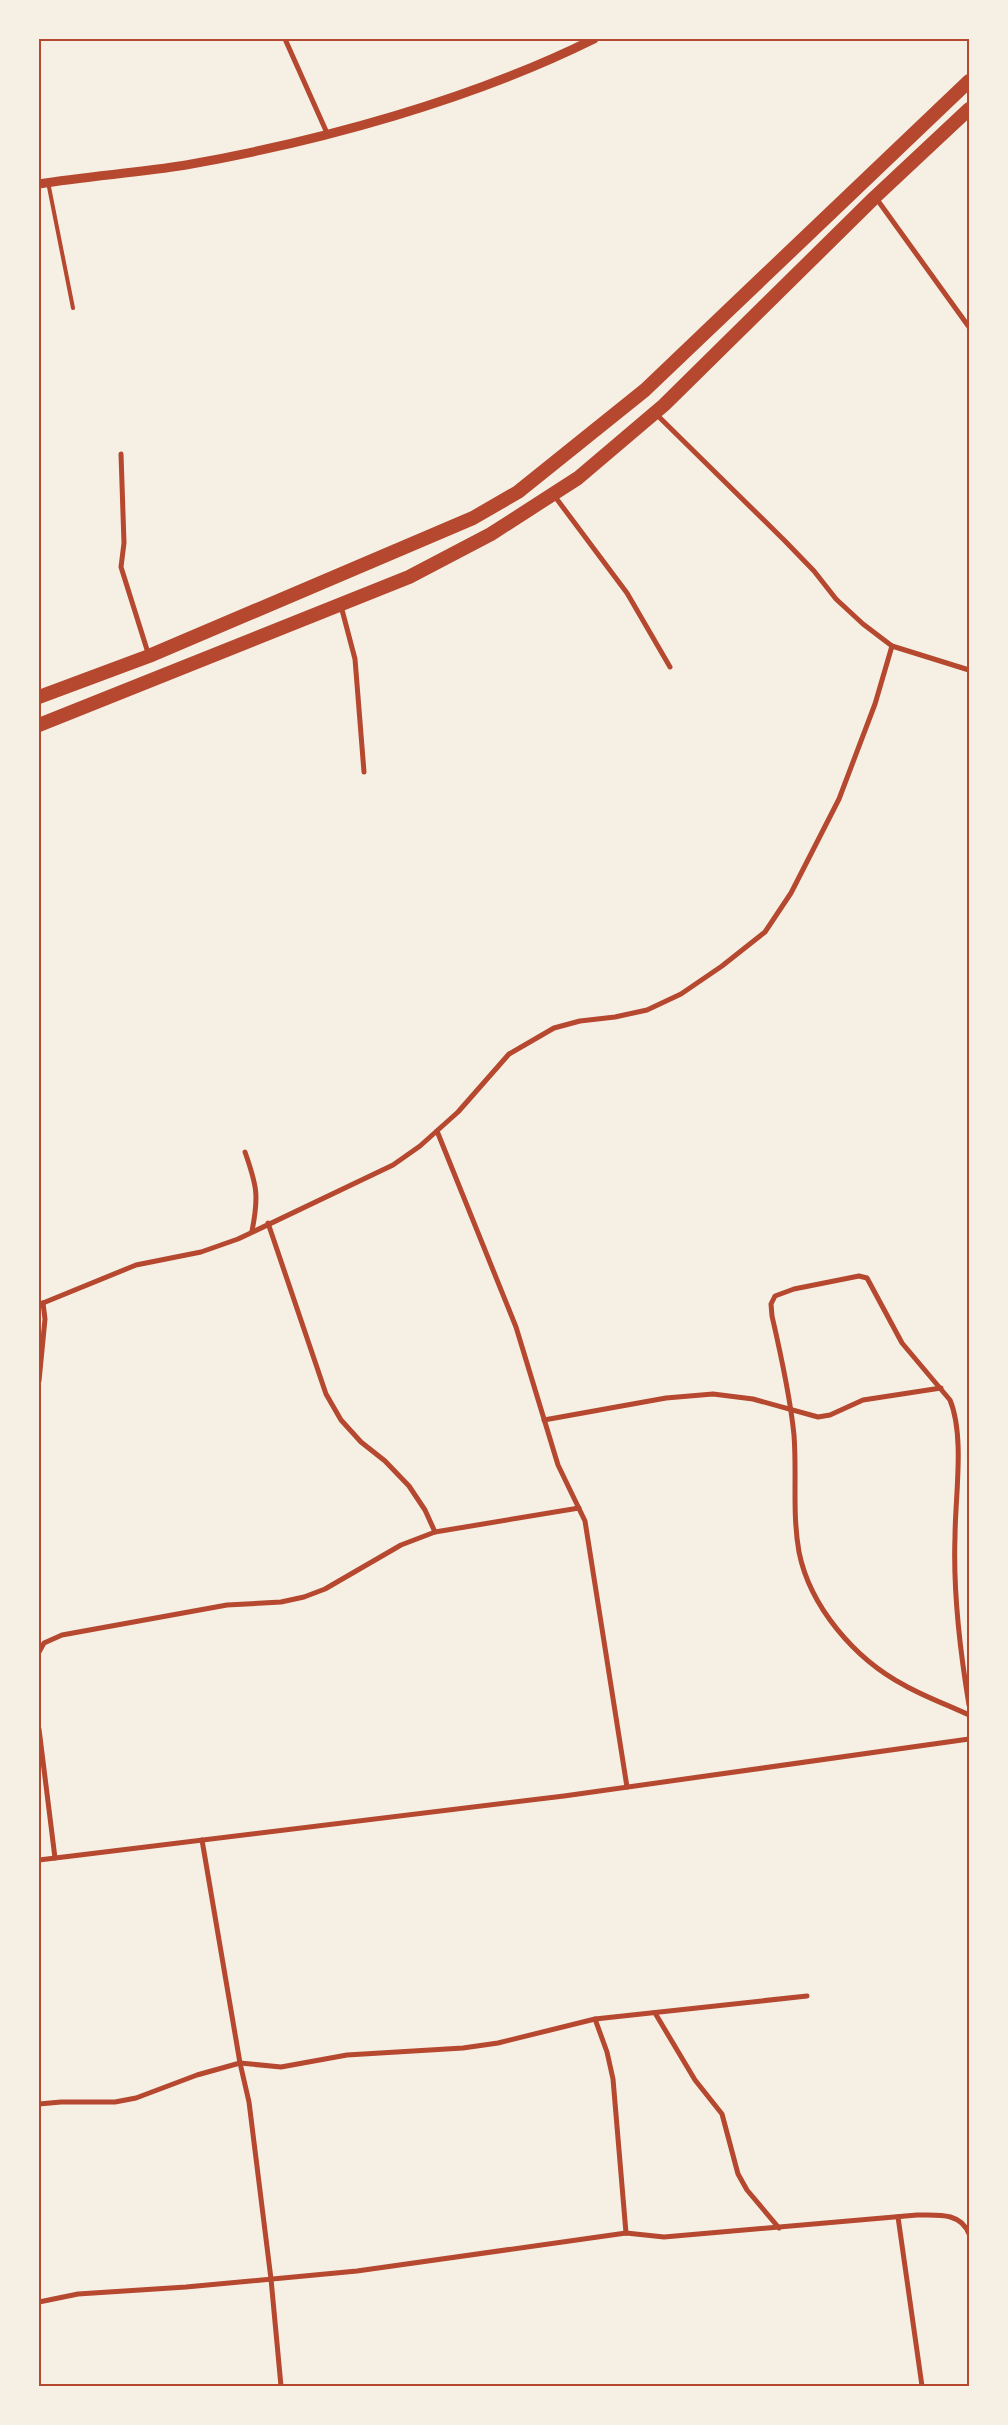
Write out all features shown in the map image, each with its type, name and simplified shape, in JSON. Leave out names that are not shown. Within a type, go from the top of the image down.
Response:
[{"type":"highway","points":[[40,694],[149,656],[473,518],[518,492],[645,390],[969,81]]},
{"type":"highway","points":[[39,725],[417,572],[491,534],[578,478],[654,413],[969,109]]},
{"type":"street","points":[[284,39],[327,132]]},
{"type":"street","points":[[39,184],[185,165],[327,132],[444,100],[516,74],[594,39]]},
{"type":"street","points":[[875,198],[969,327]]},
{"type":"street","points":[[654,413],[785,541],[814,571],[836,599],[892,646],[969,670]]},
{"type":"street","points":[[121,454],[124,543],[121,567],[149,656]]},
{"type":"street","points":[[552,494],[627,593],[670,667]]},
{"type":"street","points":[[340,603],[355,659],[364,772]]},
{"type":"street","points":[[39,1381],[45,1319],[41,1303],[136,1265],[201,1252],[252,1231],[393,1165],[458,1112],[509,1054],[554,1028],[580,1021],[615,1017],[647,1010],[681,994],[722,966],[765,932],[791,894],[839,799],[875,704],[892,646]]},
{"type":"street","points":[[437,1131],[516,1327],[558,1465],[579,1508],[589,1535],[627,1787]]},
{"type":"street","points":[[246,1152],[257,1185],[258,1204],[252,1231]]},
{"type":"street","points":[[268,1223],[326,1394],[341,1420],[361,1442],[385,1461],[409,1486],[425,1510],[435,1532]]},
{"type":"street","points":[[969,1705],[962,1666],[957,1600],[954,1538],[958,1488],[954,1410],[941,1388],[902,1343],[866,1278],[859,1276],[794,1288],[775,1296],[771,1304],[772,1316],[794,1437],[794,1504],[799,1552],[812,1592],[859,1653],[903,1685],[969,1715]]},
{"type":"street","points":[[544,1420],[666,1398],[713,1394],[790,1408],[806,1415],[818,1417],[830,1415],[863,1400],[941,1388]]},
{"type":"street","points":[[39,1652],[44,1643],[62,1635],[227,1605],[281,1602],[304,1598],[401,1546],[435,1532],[579,1508]]},
{"type":"street","points":[[39,1729],[55,1858]]},
{"type":"street","points":[[39,1860],[627,1787],[969,1739]]},
{"type":"street","points":[[202,1840],[240,2063],[249,2102],[271,2279],[281,2386]]},
{"type":"street","points":[[39,2104],[115,2102],[136,2098],[197,2075],[240,2063],[281,2067],[347,2055],[463,2048],[498,2042],[595,2019],[807,1996]]},
{"type":"street","points":[[655,2013],[695,2080],[722,2114],[738,2174],[778,2228]]},
{"type":"street","points":[[595,2019],[607,2052],[612,2079],[626,2233]]},
{"type":"street","points":[[39,2302],[78,2294],[357,2271],[626,2233],[664,2237],[898,2216],[945,2215],[958,2219],[966,2226],[969,2234]]},
{"type":"street","points":[[898,2216],[922,2386]]},
{"type":"lane","points":[[48,182],[73,308]]}]
